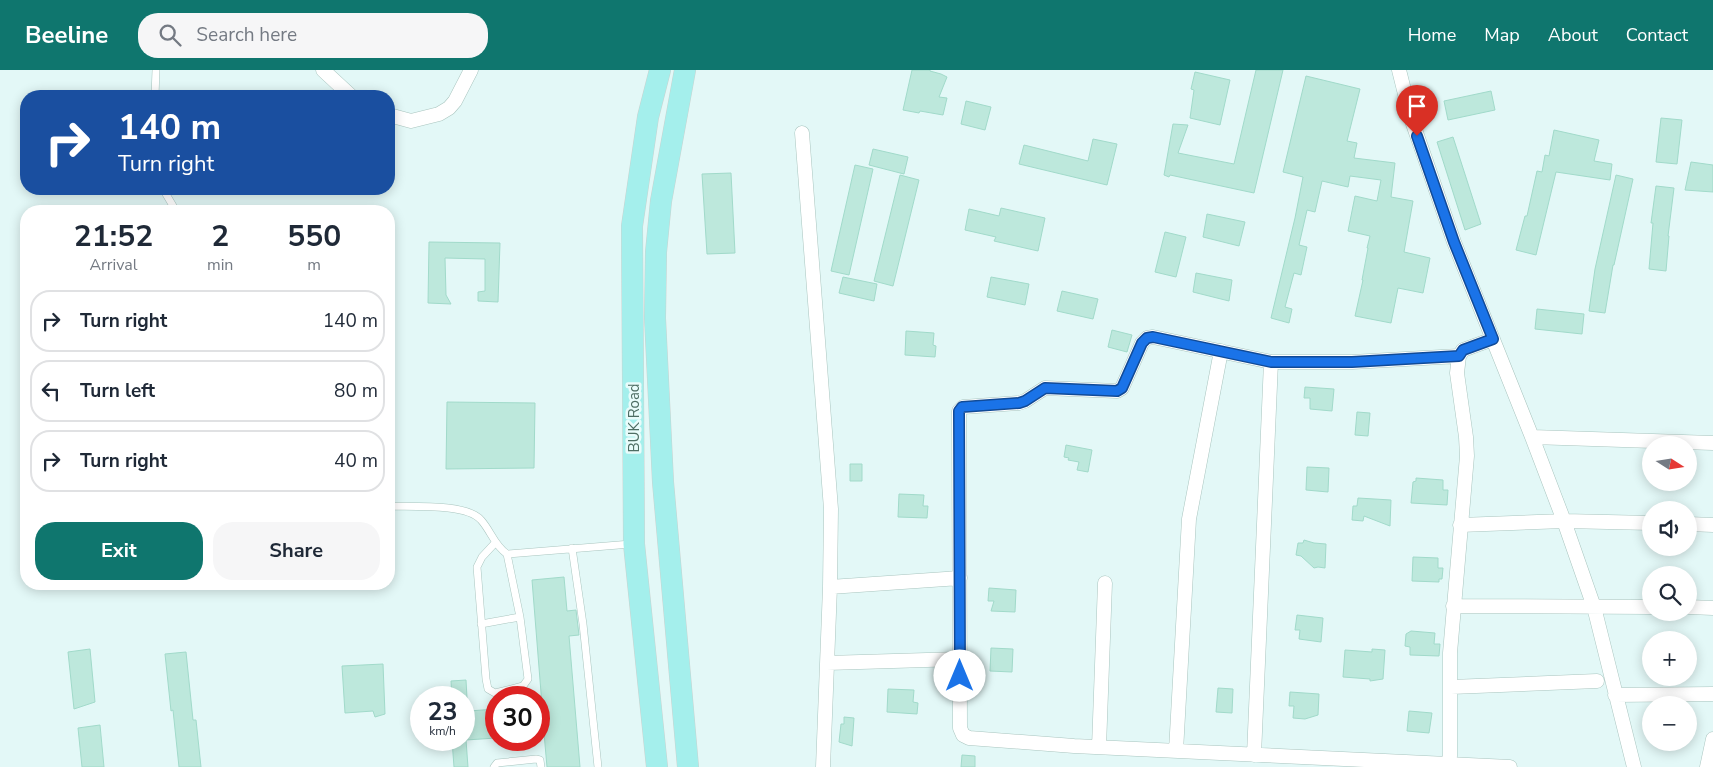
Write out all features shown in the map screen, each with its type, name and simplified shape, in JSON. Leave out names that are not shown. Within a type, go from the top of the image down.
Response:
[{"type":"main road","name":"BUK Road","points":[[657,767],[634,544],[632,226],[648,117],[660,70]]},
{"type":"main road","name":"BUK Road","points":[[685,70],[661,200],[656,252],[655,318],[663,482],[688,767]]},
{"type":"street","points":[[323,70],[345,90]]},
{"type":"street","points":[[395,117],[411,121],[439,114],[449,108],[455,101],[470,70]]},
{"type":"street","points":[[1399,70],[1411,118],[1451,233],[1532,437],[1594,607],[1634,767]]},
{"type":"street","points":[[802,133],[830,510],[830,587],[823,767]]},
{"type":"street","points":[[1459,356],[1352,362],[1271,362],[1153,337],[1147,338],[1142,343],[1122,388],[1117,391],[1045,388],[1019,403],[962,407],[959,411],[960,728],[963,734],[969,738],[1099,747],[1510,767]]},
{"type":"street","points":[[1448,764],[1450,756],[1450,653],[1467,456],[1457,373],[1459,356],[1463,350],[1493,339]]},
{"type":"street","points":[[1176,751],[1189,519],[1220,351]]},
{"type":"street","points":[[1254,755],[1271,362]]},
{"type":"street","points":[[1532,437],[1713,443]]},
{"type":"street","points":[[1460,526],[1564,521],[1642,523]]},
{"type":"street","points":[[1697,524],[1713,525]]},
{"type":"street","points":[[830,587],[960,578]]},
{"type":"street","points":[[1099,747],[1104,583]]},
{"type":"street","points":[[1453,606],[1642,607]]},
{"type":"street","points":[[1697,608],[1713,608]]},
{"type":"street","points":[[827,663],[960,659]]},
{"type":"street","points":[[1451,687],[1597,681]]},
{"type":"street","points":[[1615,696],[1713,694]]},
{"type":"street","points":[[1707,767],[1713,739]]},
{"type":"lane","points":[[155,90],[156,70]]},
{"type":"lane","points":[[395,506],[453,509],[472,513],[480,519],[500,549],[507,554],[634,544]]},
{"type":"lane","points":[[496,543],[482,556],[477,567],[488,689],[495,693],[522,686],[528,679],[520,617],[507,554]]},
{"type":"lane","points":[[572,548],[583,624],[598,767]]},
{"type":"lane","points":[[482,624],[520,617]]},
{"type":"lane","points":[[494,767],[497,763],[536,759],[540,760],[541,767]]},
{"type":"building","points":[[912,70],[930,70],[947,77],[939,97],[947,98],[943,115],[903,110]]},
{"type":"building","points":[[1256,70],[1283,70],[1254,193],[1164,175],[1173,124],[1188,125],[1178,153],[1234,164]]},
{"type":"building","points":[[1195,72],[1230,80],[1220,125],[1190,118],[1194,90],[1191,89]]},
{"type":"building","points":[[1306,76],[1360,89],[1347,141],[1357,143],[1354,158],[1395,163],[1391,197],[1413,201],[1404,252],[1430,258],[1423,293],[1398,288],[1391,323],[1355,316],[1370,236],[1348,231],[1355,196],[1377,201],[1381,180],[1350,176],[1348,187],[1322,181],[1315,212],[1307,210],[1299,245],[1307,247],[1301,275],[1294,273],[1285,307],[1292,309],[1289,323],[1271,318],[1303,177],[1283,172]]},
{"type":"building","points":[[1491,91],[1495,110],[1448,120],[1444,101]]},
{"type":"building","points":[[966,101],[991,107],[985,130],[961,124]]},
{"type":"building","points":[[1661,118],[1682,120],[1677,164],[1656,162]]},
{"type":"building","points":[[1554,130],[1599,140],[1594,161],[1612,164],[1610,180],[1556,172],[1536,255],[1516,250],[1525,216],[1527,216],[1537,171],[1542,172],[1545,155],[1549,156]]},
{"type":"building","points":[[1453,137],[1481,224],[1465,230],[1437,142]]},
{"type":"building","points":[[1093,139],[1117,144],[1107,185],[1019,164],[1024,145],[1088,161]]},
{"type":"building","points":[[873,149],[908,157],[904,174],[869,165]]},
{"type":"building","points":[[1691,162],[1713,165],[1713,192],[1685,190]]},
{"type":"building","points":[[855,165],[873,169],[849,275],[831,271]]},
{"type":"building","points":[[731,173],[735,253],[707,254],[702,174]]},
{"type":"building","points":[[900,175],[919,180],[893,286],[874,281]]},
{"type":"building","points":[[1616,175],[1633,179],[1613,265],[1605,313],[1589,311],[1595,269]]},
{"type":"building","points":[[1656,186],[1674,188],[1666,271],[1649,269],[1653,223],[1651,223]]},
{"type":"building","points":[[1001,208],[1045,218],[1038,251],[994,241],[996,237],[965,230],[969,209],[999,216]]},
{"type":"building","points":[[1207,214],[1245,222],[1239,246],[1203,237]]},
{"type":"building","points":[[1165,232],[1186,237],[1176,277],[1155,272]]},
{"type":"building","points":[[429,242],[500,243],[498,302],[478,301],[478,292],[485,291],[485,259],[445,258],[446,295],[451,304],[428,303]]},
{"type":"building","points":[[1196,273],[1232,280],[1229,301],[1193,292]]},
{"type":"building","points":[[843,277],[877,284],[874,301],[839,293]]},
{"type":"building","points":[[991,277],[1029,284],[1025,305],[987,297]]},
{"type":"building","points":[[1062,291],[1098,299],[1093,319],[1057,311]]},
{"type":"building","points":[[1537,309],[1584,314],[1582,334],[1535,329]]},
{"type":"building","points":[[1112,330],[1132,335],[1127,352],[1108,347]]},
{"type":"building","points":[[906,331],[934,333],[935,357],[905,355]]},
{"type":"building","points":[[1305,387],[1334,389],[1332,411],[1310,409],[1310,398],[1304,398]]},
{"type":"building","points":[[447,402],[535,403],[534,468],[446,469]]},
{"type":"building","points":[[1357,412],[1370,413],[1368,436],[1355,435]]},
{"type":"building","points":[[1066,445],[1092,450],[1088,472],[1077,470],[1079,462],[1068,460],[1069,458],[1064,457]]},
{"type":"building","points":[[850,464],[862,464],[862,481],[850,481]]},
{"type":"building","points":[[1307,467],[1329,468],[1328,492],[1306,490]]},
{"type":"building","points":[[1416,478],[1443,480],[1443,490],[1448,490],[1447,505],[1411,503],[1413,482],[1416,481]]},
{"type":"building","points":[[899,494],[924,495],[923,506],[928,506],[927,518],[898,517]]},
{"type":"building","points":[[1358,498],[1391,500],[1390,526],[1364,516],[1363,521],[1352,520],[1353,506],[1357,506]]},
{"type":"building","points":[[1304,540],[1326,544],[1325,568],[1314,568],[1301,556],[1296,555],[1298,543],[1303,543]]},
{"type":"building","points":[[1413,557],[1438,558],[1438,568],[1443,568],[1442,579],[1439,579],[1439,582],[1412,581]]},
{"type":"building","points":[[564,577],[567,611],[576,610],[579,635],[569,636],[580,767],[547,767],[546,751],[550,751],[550,686],[540,686],[532,580]]},
{"type":"building","points":[[989,588],[1016,590],[1015,612],[991,611],[994,601],[988,601]]},
{"type":"building","points":[[1297,615],[1323,618],[1321,642],[1299,639],[1300,630],[1295,630]]},
{"type":"building","points":[[1411,631],[1435,633],[1434,644],[1440,644],[1439,656],[1410,655],[1410,647],[1405,646],[1406,634]]},
{"type":"building","points":[[991,648],[1013,649],[1012,672],[990,671]]},
{"type":"building","points":[[90,649],[95,702],[74,709],[68,652]]},
{"type":"building","points":[[1372,649],[1385,650],[1383,679],[1370,681],[1370,679],[1343,677],[1345,650],[1372,652]]},
{"type":"building","points":[[186,652],[193,720],[196,720],[201,767],[179,767],[173,710],[171,711],[165,654]]},
{"type":"building","points":[[383,664],[385,714],[375,717],[373,711],[345,713],[342,666]]},
{"type":"building","points":[[466,680],[466,686],[451,686],[451,681]]},
{"type":"building","points":[[1218,688],[1233,689],[1232,713],[1216,712]]},
{"type":"building","points":[[888,689],[914,690],[913,702],[918,703],[917,714],[887,712]]},
{"type":"building","points":[[1290,692],[1319,694],[1318,715],[1305,719],[1293,718],[1294,706],[1289,706]]},
{"type":"building","points":[[485,710],[485,739],[475,739],[475,711]]},
{"type":"building","points":[[1409,711],[1432,713],[1429,733],[1407,731]]},
{"type":"building","points":[[844,717],[854,718],[852,746],[839,742],[841,724],[844,724]]},
{"type":"building","points":[[100,725],[104,767],[82,767],[78,728]]},
{"type":"building","points":[[453,751],[467,751],[468,767],[454,767]]},
{"type":"building","points":[[962,755],[975,756],[975,767],[961,767]]},
{"type":"route","points":[[960,676],[959,411],[962,407],[1019,403],[1045,388],[1117,391],[1122,388],[1142,343],[1147,338],[1153,337],[1271,362],[1352,362],[1459,356],[1463,350],[1493,339],[1454,242],[1417,136]]}]
